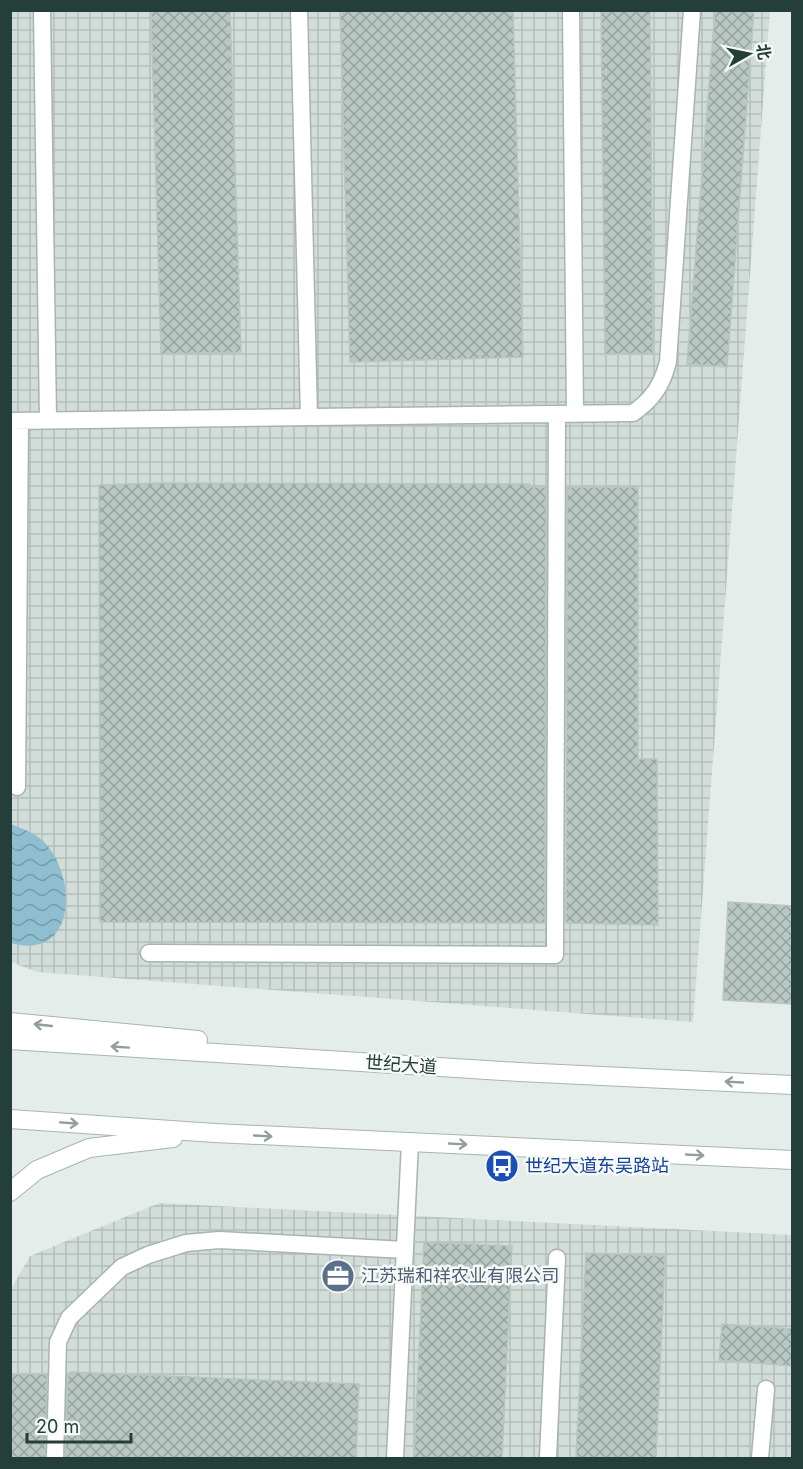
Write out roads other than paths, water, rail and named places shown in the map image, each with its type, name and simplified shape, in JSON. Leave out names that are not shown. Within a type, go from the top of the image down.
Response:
[{"type":"street","points":[[10,1022],[519,1072]]},
{"type":"street","name":"世纪大道","points":[[10,1041],[519,1072],[792,1085]]},
{"type":"street","points":[[10,1119],[215,1133],[792,1160]]},
{"type":"street","points":[[10,1192],[37,1170],[89,1148],[215,1133]]},
{"type":"lane","points":[[42,10],[48,420]]},
{"type":"lane","points":[[299,10],[309,417]]},
{"type":"lane","points":[[571,10],[576,414]]},
{"type":"lane","points":[[17,787],[15,421],[633,412],[649,402],[663,382],[669,362],[692,10]]},
{"type":"lane","points":[[149,953],[555,955],[557,414]]},
{"type":"lane","points":[[395,1458],[410,1142]]},
{"type":"lane","points":[[55,1458],[58,1342],[69,1318],[122,1267],[148,1255],[186,1243],[219,1240],[405,1250]]},
{"type":"lane","points":[[548,1458],[558,1258]]},
{"type":"lane","points":[[760,1458],[765,1389]]},
{"type":"water","points":[[10,824],[28,831],[43,841],[54,856],[62,874],[66,893],[65,912],[59,928],[49,940],[33,945],[11,943]]},
{"type":"place","name":"世纪大道东吴路站","points":[[502,1166]]},
{"type":"place","name":"江苏瑞和祥农业有限公司","points":[[338,1276]]}]
